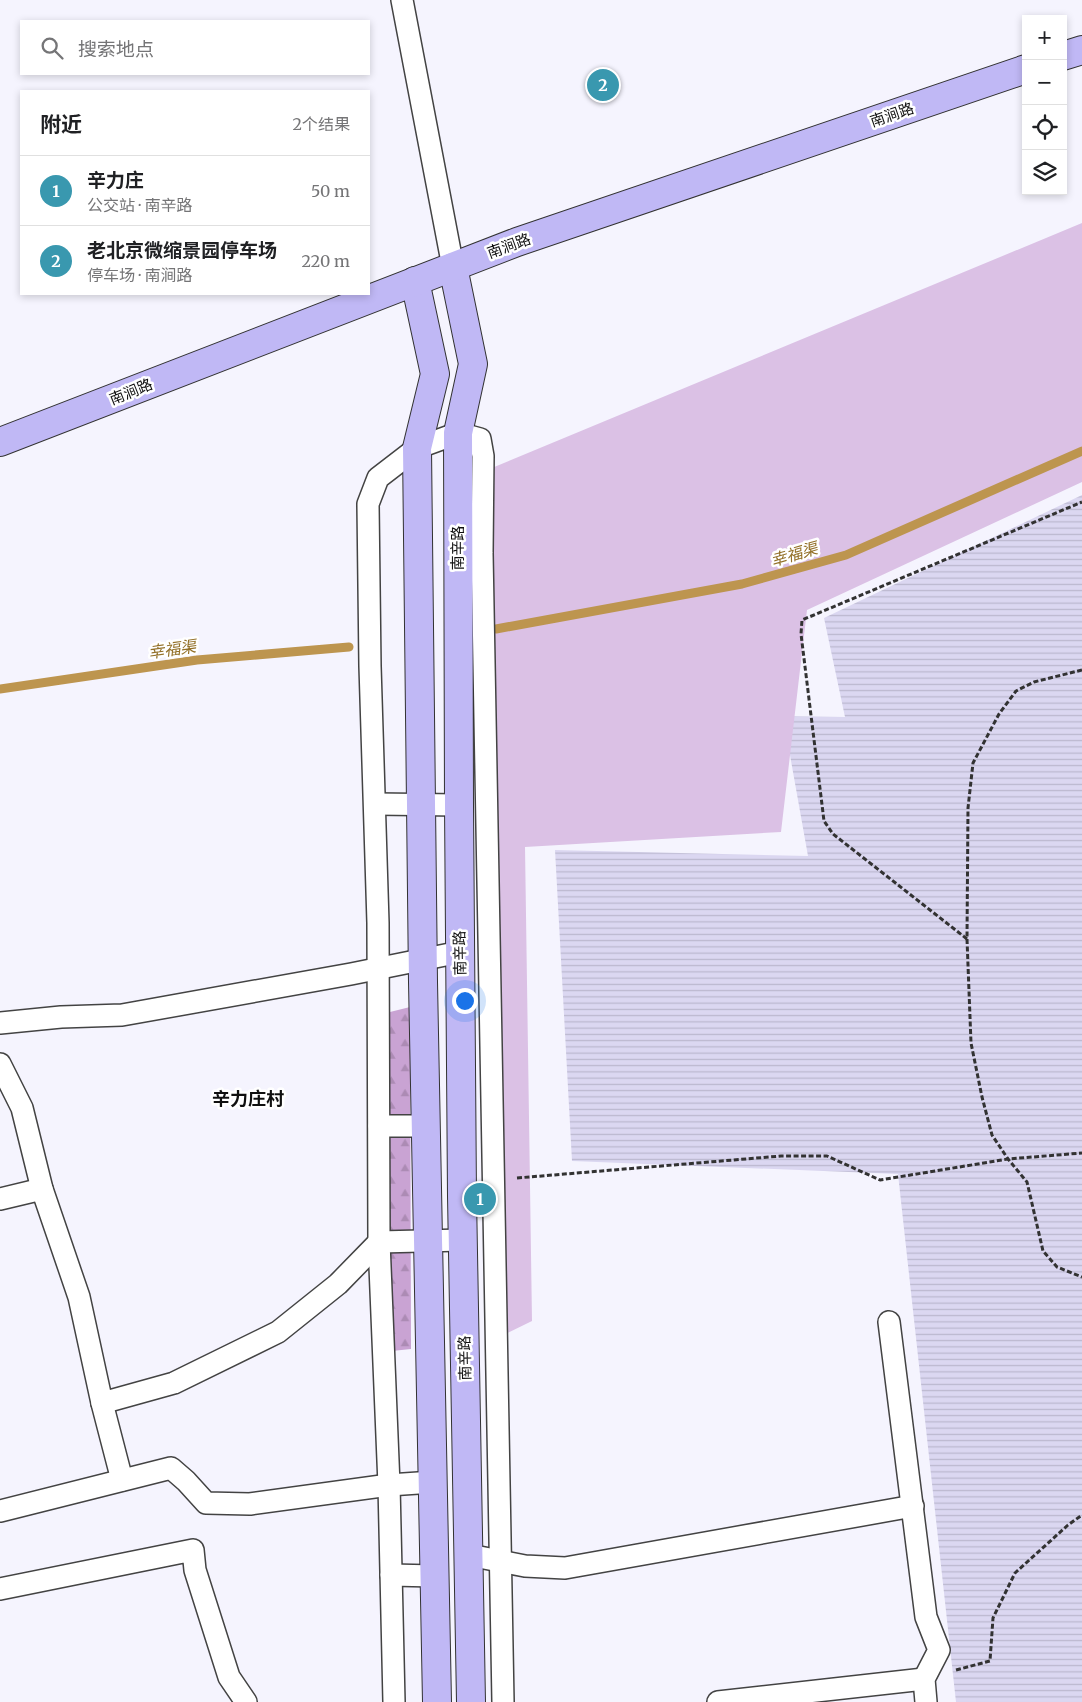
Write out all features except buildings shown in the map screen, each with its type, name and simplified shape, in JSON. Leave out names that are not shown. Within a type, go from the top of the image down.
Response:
[{"type":"main road","points":[[1067,55],[1082,50]]},
{"type":"main road","name":"南涧路","points":[[0,442],[517,242],[1022,70]]},
{"type":"main road","name":"南辛路","points":[[453,267],[473,364],[458,432],[463,1240],[472,1702]]},
{"type":"main road","points":[[415,281],[435,374],[417,448],[423,960],[437,1702]]},
{"type":"street","points":[[402,0],[453,267]]},
{"type":"street","points":[[394,1702],[389,1485],[380,1242],[379,968],[368,504],[378,478],[417,448],[458,432],[480,439],[483,456],[482,563],[503,1702]]},
{"type":"street","points":[[374,804],[459,806]]},
{"type":"street","points":[[0,1023],[62,1017],[122,1015],[351,974],[460,952]]},
{"type":"street","points":[[0,1064],[22,1108],[42,1189],[79,1297],[102,1403],[122,1480]]},
{"type":"street","points":[[379,1126],[426,1126]]},
{"type":"street","points":[[0,1199],[42,1189]]},
{"type":"street","points":[[102,1403],[174,1383],[278,1332],[338,1284],[380,1242],[463,1240]]},
{"type":"street","points":[[889,1322],[926,1617],[939,1650],[924,1679],[926,1702]]},
{"type":"street","points":[[0,1510],[171,1468],[186,1480],[206,1503],[250,1504],[389,1485],[433,1482]]},
{"type":"street","points":[[469,1555],[525,1566],[565,1568],[913,1506]]},
{"type":"street","points":[[0,1589],[194,1550],[194,1570],[229,1677],[246,1702]]},
{"type":"street","points":[[391,1575],[435,1576]]},
{"type":"street","points":[[718,1702],[924,1679]]},
{"type":"path","points":[[967,939],[833,834],[824,822],[801,634],[802,620],[1082,502]]},
{"type":"path","points":[[1082,670],[1034,682],[1016,691],[999,714],[973,764],[968,808],[967,939],[971,1043],[992,1134],[1008,1159],[1027,1182],[1044,1251],[1057,1267],[1082,1277]]},
{"type":"path","points":[[494,1179],[782,1156],[827,1156],[880,1180],[1008,1159],[1082,1153]]},
{"type":"path","points":[[924,1679],[990,1661],[993,1618],[1015,1573],[1082,1515]]},
{"type":"shaded area","points":[[1082,223],[1082,482],[807,610],[781,832],[525,847],[532,1321],[499,1337],[487,470]]},
{"type":"shaded area","points":[[1082,495],[1082,1702],[956,1702],[898,1174],[572,1161],[555,850],[808,856],[783,716],[845,717],[824,618]]},
{"type":"green space","points":[[410,1007],[411,1349],[392,1351],[386,1013]]},
{"type":"waterway","name":"幸福渠","points":[[496,629],[742,584],[846,555],[1082,451]]},
{"type":"waterway","name":"幸福渠","points":[[0,689],[197,660],[349,647]]},
{"type":"place","name":"老北京微缩景园停车场","points":[[603,85]]},
{"type":"place","name":"辛力庄","points":[[480,1199]]},
{"type":"district","name":"辛力庄村","points":[[248,1099]]}]
